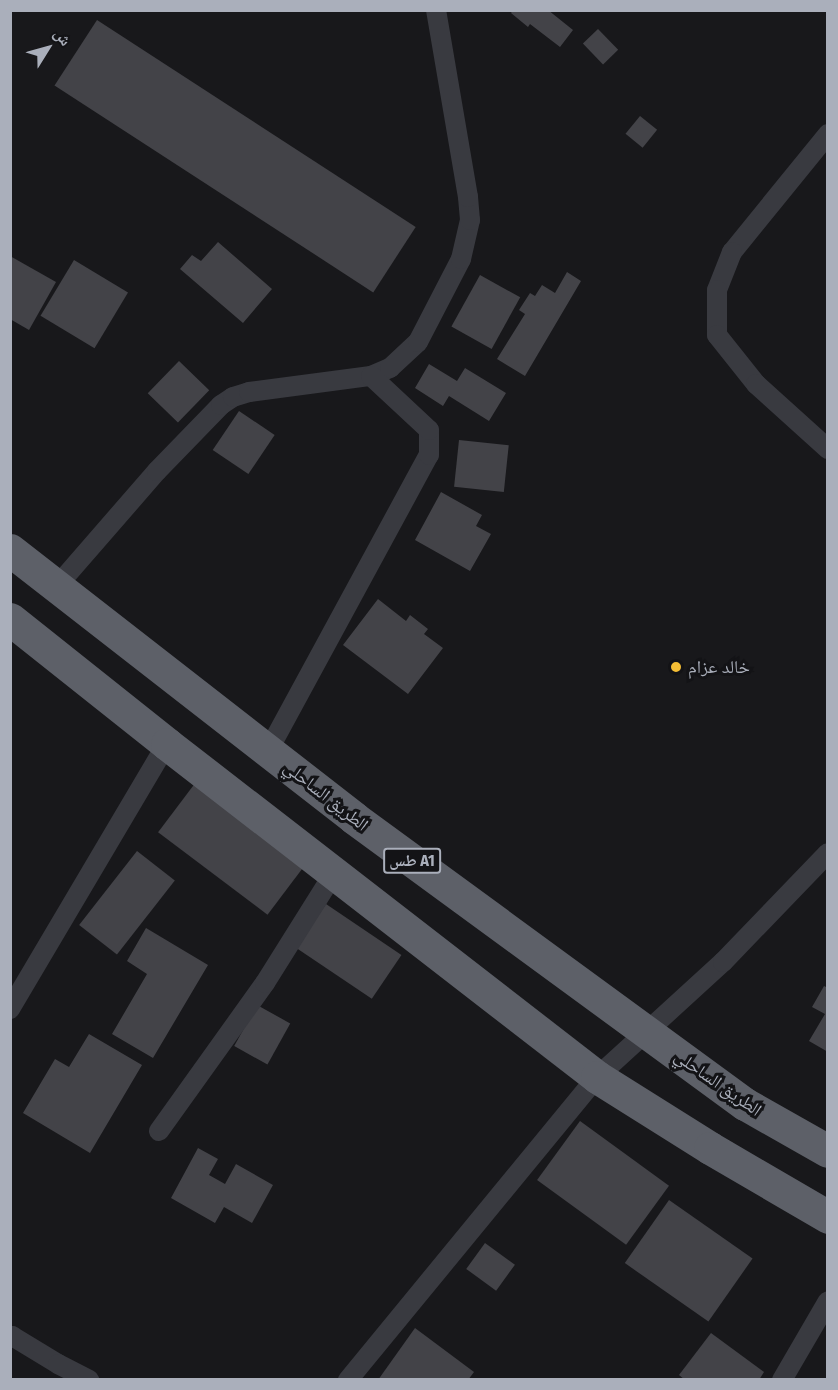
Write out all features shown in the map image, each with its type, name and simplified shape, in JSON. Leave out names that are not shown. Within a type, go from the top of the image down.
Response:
[{"type":"highway","name":"الطريق الساحلي","points":[[10,550],[354,818],[745,1104],[828,1151]]},
{"type":"highway","points":[[10,619],[167,744],[597,1077],[710,1148],[828,1217]]},
{"type":"street","points":[[57,586],[157,471],[221,405],[233,397],[249,392],[371,376],[390,368],[418,342],[461,259],[470,220],[436,10]]},
{"type":"street","points":[[825,135],[732,252],[717,290],[717,335],[756,384],[828,450]]},
{"type":"street","points":[[268,751],[429,455],[429,430],[371,376]]},
{"type":"street","points":[[10,1009],[167,744]]},
{"type":"street","points":[[348,1380],[597,1077],[723,962],[828,853]]},
{"type":"street","points":[[159,1131],[265,983],[334,873]]},
{"type":"street","points":[[782,1380],[828,1301]]},
{"type":"street","points":[[10,1338],[12,1336],[89,1380]]},
{"type":"building","points":[[513,10],[548,10],[573,30],[560,47],[530,24],[528,27],[511,13]]},
{"type":"building","points":[[97,20],[416,227],[373,292],[55,85]]},
{"type":"building","points":[[598,29],[618,50],[603,64],[583,44]]},
{"type":"building","points":[[640,116],[657,130],[643,148],[626,134]]},
{"type":"building","points":[[218,242],[272,289],[243,323],[180,269],[192,255],[201,261]]},
{"type":"building","points":[[10,256],[56,282],[29,330],[10,319]]},
{"type":"building","points":[[74,260],[128,292],[95,348],[41,316]]},
{"type":"building","points":[[567,272],[581,281],[525,376],[497,359],[525,314],[519,310],[530,293],[535,296],[542,285],[555,293]]},
{"type":"building","points":[[480,275],[520,297],[492,349],[451,327]]},
{"type":"building","points":[[179,361],[209,390],[178,423],[148,393]]},
{"type":"building","points":[[429,364],[457,381],[465,368],[506,393],[489,421],[449,396],[443,406],[415,388]]},
{"type":"building","points":[[239,411],[275,435],[248,474],[213,450]]},
{"type":"building","points":[[459,440],[509,445],[504,492],[454,487]]},
{"type":"building","points":[[441,492],[482,515],[476,526],[491,534],[470,571],[415,540]]},
{"type":"building","points":[[378,599],[406,621],[410,615],[428,629],[424,634],[443,648],[408,694],[343,645]]},
{"type":"building","points":[[196,782],[305,864],[267,915],[158,832]]},
{"type":"building","points":[[137,851],[175,881],[117,955],[79,925]]},
{"type":"building","points":[[326,904],[401,955],[372,999],[296,948]]},
{"type":"building","points":[[146,928],[208,965],[153,1058],[112,1034],[147,974],[127,961]]},
{"type":"building","points":[[824,986],[828,988],[828,1052],[809,1041],[825,1014],[812,1007]]},
{"type":"building","points":[[257,1005],[290,1023],[267,1065],[234,1046]]},
{"type":"building","points":[[89,1034],[142,1065],[90,1153],[23,1113],[55,1059],[69,1067]]},
{"type":"building","points":[[580,1121],[669,1186],[626,1245],[537,1180]]},
{"type":"building","points":[[198,1148],[218,1159],[209,1175],[225,1184],[236,1164],[273,1185],[252,1223],[224,1207],[215,1223],[171,1198]]},
{"type":"building","points":[[669,1200],[753,1259],[708,1322],[625,1263]]},
{"type":"building","points":[[485,1243],[515,1265],[496,1291],[466,1269]]},
{"type":"building","points":[[415,1328],[474,1372],[468,1380],[378,1380]]},
{"type":"building","points":[[711,1333],[764,1372],[759,1380],[685,1380],[679,1375]]},
{"type":"place","name":"خالد عزام","points":[[676,667]]}]
